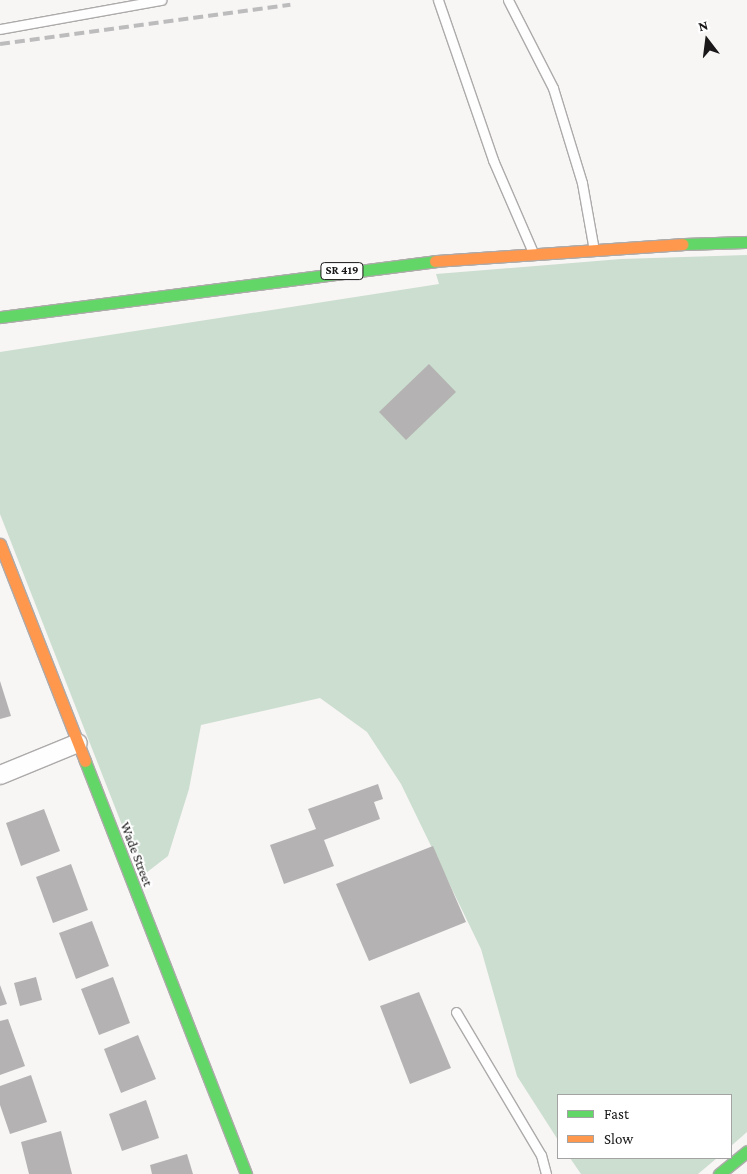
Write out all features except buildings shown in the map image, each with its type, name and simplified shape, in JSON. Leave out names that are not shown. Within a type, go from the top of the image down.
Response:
[{"type":"main road","name":"SR 419","points":[[0,317],[378,266],[594,248],[747,242]]},
{"type":"main road","name":"Wade Street","points":[[0,544],[246,1174]]},
{"type":"main road","points":[[719,1174],[747,1150]]},
{"type":"street","points":[[0,774],[78,743]]},
{"type":"lane","points":[[0,29],[161,0]]},
{"type":"lane","points":[[438,0],[493,160],[533,253]]},
{"type":"lane","points":[[508,0],[553,88],[582,183],[594,248]]},
{"type":"lane","points":[[456,1012],[541,1155],[546,1174]]},
{"type":"green space","points":[[747,255],[747,1132],[732,1145],[732,1094],[557,1094],[557,1138],[517,1076],[481,949],[401,784],[367,732],[320,698],[201,725],[189,789],[168,856],[142,876],[0,514],[0,352],[439,284],[436,274],[621,259]]},
{"type":"green space","points":[[571,1159],[716,1159],[698,1174],[581,1174]]},
{"type":"railway","points":[[0,44],[290,5]]},
{"type":"traffic: fast","points":[[682,244],[747,242]]},
{"type":"traffic: fast","points":[[0,317],[435,261]]},
{"type":"traffic: fast","points":[[85,761],[246,1174]]},
{"type":"traffic: fast","points":[[719,1174],[747,1151]]},
{"type":"traffic: slow","points":[[435,261],[682,244]]},
{"type":"traffic: slow","points":[[0,544],[85,761]]}]
